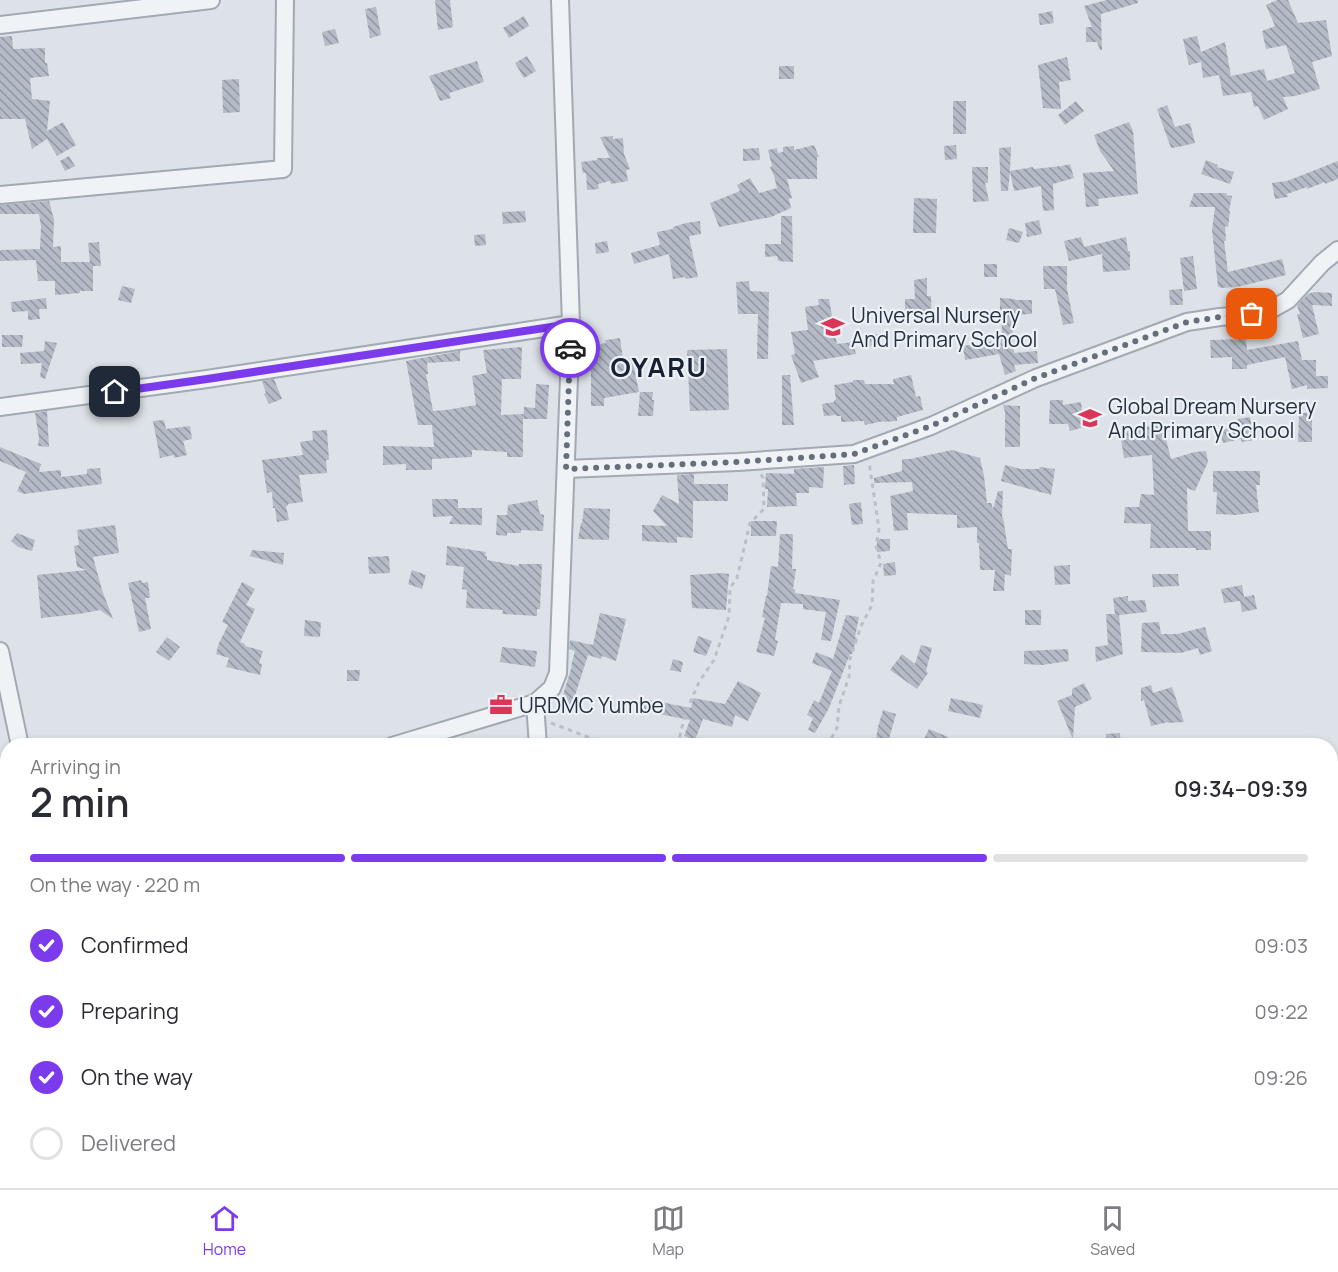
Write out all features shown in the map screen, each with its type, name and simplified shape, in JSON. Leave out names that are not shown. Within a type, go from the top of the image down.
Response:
[{"type":"street","points":[[0,25],[211,0]]},
{"type":"street","points":[[0,195],[283,169],[285,0]]},
{"type":"street","points":[[419,738],[535,703],[552,688],[558,673],[571,324],[560,0]]},
{"type":"street","points":[[566,469],[854,454],[931,426],[1036,378],[1187,322],[1252,314],[1272,309],[1288,300],[1322,263],[1338,250]]},
{"type":"street","points":[[0,407],[207,379],[571,324]]},
{"type":"street","points":[[0,651],[18,738]]},
{"type":"street","points":[[535,703],[537,738]]},
{"type":"path","points":[[831,738],[837,728],[839,706],[849,677],[850,658],[861,626],[872,605],[873,581],[881,563],[876,546],[879,529],[867,449]]},
{"type":"path","points":[[680,738],[689,705],[699,682],[714,660],[729,616],[730,588],[737,578],[750,523],[764,509],[763,478],[752,461]]},
{"type":"path","points":[[535,703],[552,723],[591,738]]},
{"type":"building","points":[[435,0],[450,0],[453,27],[438,30]]},
{"type":"building","points":[[1107,0],[1138,0],[1138,3],[1101,14],[1102,50],[1100,50],[1097,42],[1086,42],[1086,27],[1092,27],[1084,6]]},
{"type":"building","points":[[1277,0],[1288,0],[1298,23],[1326,20],[1332,56],[1312,62],[1320,89],[1283,97],[1288,109],[1264,120],[1258,106],[1254,107],[1251,92],[1223,96],[1219,75],[1203,78],[1201,62],[1189,65],[1183,39],[1197,36],[1201,52],[1225,42],[1231,76],[1264,69],[1267,81],[1295,73],[1286,45],[1266,49],[1262,31],[1275,26],[1266,5]]},
{"type":"building","points":[[376,7],[381,35],[370,38],[365,9]]},
{"type":"building","points":[[1052,11],[1054,23],[1040,25],[1038,14]]},
{"type":"building","points":[[524,16],[529,26],[509,38],[503,28]]},
{"type":"building","points":[[335,29],[339,43],[325,46],[322,32]]},
{"type":"building","points":[[12,36],[13,49],[45,48],[45,63],[47,63],[49,76],[30,78],[32,99],[50,101],[47,131],[63,122],[76,145],[57,156],[47,139],[32,149],[25,119],[0,119],[0,37]]},
{"type":"building","points":[[527,56],[536,71],[524,78],[515,63]]},
{"type":"building","points":[[1067,57],[1071,80],[1059,82],[1061,109],[1043,108],[1038,65]]},
{"type":"building","points":[[477,61],[484,82],[449,93],[451,98],[440,101],[429,76]]},
{"type":"building","points":[[779,66],[794,66],[794,79],[779,79]]},
{"type":"building","points":[[239,79],[240,112],[223,113],[222,80]]},
{"type":"building","points":[[953,101],[966,101],[966,134],[953,134]]},
{"type":"building","points":[[1076,101],[1084,111],[1065,125],[1058,115]]},
{"type":"building","points":[[1167,105],[1175,127],[1190,123],[1195,143],[1171,148],[1157,109]]},
{"type":"building","points":[[1129,122],[1133,131],[1138,194],[1098,199],[1099,206],[1086,207],[1083,173],[1114,171],[1100,151],[1094,135]]},
{"type":"building","points":[[613,136],[613,139],[623,138],[624,154],[630,169],[626,170],[628,181],[611,184],[610,181],[598,184],[599,189],[587,190],[586,173],[583,173],[581,162],[610,158],[600,137]]},
{"type":"building","points":[[814,145],[819,157],[817,157],[817,179],[787,179],[792,198],[789,199],[791,208],[771,217],[719,227],[710,203],[740,191],[737,185],[750,178],[759,193],[777,188],[770,167],[772,166],[768,150],[777,148],[778,153],[783,152],[783,147],[794,146],[794,150]]},
{"type":"building","points":[[956,145],[957,159],[945,160],[944,146]]},
{"type":"building","points":[[1011,147],[1008,191],[1001,191],[999,148]]},
{"type":"building","points":[[759,148],[760,160],[743,161],[743,149]]},
{"type":"building","points":[[69,156],[75,166],[65,171],[60,161]]},
{"type":"building","points":[[1206,160],[1218,165],[1217,167],[1234,172],[1230,184],[1201,174]]},
{"type":"building","points":[[1338,161],[1338,179],[1287,194],[1288,197],[1275,199],[1272,183],[1287,181]]},
{"type":"building","points":[[1070,164],[1074,178],[1053,184],[1054,210],[1043,211],[1041,186],[1014,191],[1010,171]]},
{"type":"building","points":[[972,167],[988,167],[988,183],[985,183],[989,201],[973,202]]},
{"type":"building","points":[[1194,193],[1227,193],[1226,195],[1232,196],[1228,227],[1225,226],[1226,241],[1224,241],[1228,272],[1282,259],[1286,275],[1237,287],[1218,287],[1212,230],[1215,207],[1189,207]]},
{"type":"building","points":[[914,198],[937,199],[936,233],[913,233]]},
{"type":"building","points":[[49,201],[54,220],[53,247],[61,246],[61,262],[90,262],[88,243],[99,242],[101,266],[93,266],[93,291],[55,295],[55,281],[38,281],[36,260],[0,261],[0,250],[40,249],[41,226],[39,214],[0,214],[0,205]]},
{"type":"building","points":[[525,211],[526,222],[503,224],[502,212]]},
{"type":"building","points":[[781,216],[792,216],[793,262],[778,261],[777,256],[765,257],[765,244],[781,244]]},
{"type":"building","points":[[1039,220],[1042,234],[1027,237],[1025,223]]},
{"type":"building","points":[[700,221],[701,234],[689,237],[698,277],[673,279],[669,254],[634,264],[631,253],[660,245],[657,232]]},
{"type":"building","points":[[1009,228],[1023,232],[1019,243],[1006,240]]},
{"type":"building","points":[[485,234],[486,245],[475,246],[474,235]]},
{"type":"building","points":[[1081,237],[1084,247],[1126,237],[1128,251],[1130,251],[1130,270],[1103,272],[1102,254],[1069,261],[1064,241]]},
{"type":"building","points":[[607,241],[609,252],[596,254],[595,243]]},
{"type":"building","points":[[1193,256],[1197,289],[1184,291],[1180,258]]},
{"type":"building","points":[[984,264],[997,264],[997,277],[984,277]]},
{"type":"building","points":[[1043,266],[1067,266],[1067,289],[1074,323],[1063,325],[1055,289],[1044,289]]},
{"type":"building","points":[[927,278],[927,296],[931,296],[932,323],[916,323],[916,312],[905,312],[905,299],[915,299],[914,280]]},
{"type":"building","points":[[749,281],[750,291],[769,292],[768,359],[757,359],[758,314],[738,314],[736,282]]},
{"type":"building","points":[[122,286],[135,289],[131,303],[118,300]]},
{"type":"building","points":[[1182,289],[1183,305],[1170,305],[1169,290]]},
{"type":"building","points":[[1332,293],[1332,306],[1312,305],[1319,334],[1303,338],[1297,305],[1308,294]]},
{"type":"building","points":[[46,298],[47,309],[39,309],[40,319],[28,320],[28,311],[12,312],[11,302]]},
{"type":"building","points":[[1000,298],[1032,300],[1032,314],[1012,315],[1014,353],[1037,351],[1038,363],[1014,365],[1016,371],[1005,375],[999,354],[965,360],[963,346],[994,341],[993,337],[1002,334]]},
{"type":"building","points":[[818,299],[829,299],[837,344],[853,342],[856,354],[813,361],[819,377],[801,383],[791,355],[795,354],[791,332],[808,330],[805,307],[819,305]]},
{"type":"building","points":[[879,334],[881,345],[866,347],[864,336]]},
{"type":"building","points":[[2,335],[23,335],[22,347],[2,347]]},
{"type":"building","points":[[620,338],[623,359],[632,358],[639,392],[604,398],[604,406],[591,406],[591,371],[589,371],[587,347],[606,343],[605,340]]},
{"type":"building","points":[[1246,339],[1247,350],[1298,341],[1302,360],[1316,360],[1316,376],[1328,376],[1328,388],[1307,389],[1307,385],[1292,389],[1285,357],[1247,365],[1247,369],[1232,369],[1232,357],[1211,358],[1210,340]]},
{"type":"building","points":[[45,341],[57,343],[45,379],[40,377],[42,363],[21,364],[20,353],[44,351]]},
{"type":"building","points":[[522,347],[521,379],[502,379],[501,415],[523,414],[523,457],[507,457],[507,452],[472,450],[472,457],[432,459],[432,470],[406,470],[406,464],[383,465],[383,446],[434,447],[432,425],[418,425],[406,361],[460,351],[460,361],[427,363],[428,374],[426,374],[433,411],[446,410],[476,405],[472,376],[487,373],[483,350]]},
{"type":"building","points":[[727,349],[729,410],[690,411],[687,350]]},
{"type":"building","points":[[782,375],[790,375],[794,425],[782,425]]},
{"type":"building","points":[[911,375],[916,397],[920,396],[923,410],[897,417],[897,421],[865,425],[864,421],[841,422],[841,416],[824,416],[822,404],[836,400],[834,385],[853,382],[853,380],[864,380],[865,384],[894,384],[893,379]]},
{"type":"building","points":[[274,379],[282,399],[269,404],[264,394],[266,393],[262,381]]},
{"type":"building","points":[[536,384],[549,385],[547,419],[523,419],[524,407],[535,408]]},
{"type":"building","points":[[640,392],[653,392],[653,416],[638,416]]},
{"type":"building","points":[[1050,400],[1063,400],[1063,405],[1081,402],[1084,427],[1070,431],[1068,424],[1049,424]]},
{"type":"building","points":[[1003,405],[1020,406],[1020,447],[1005,447]]},
{"type":"building","points":[[47,411],[49,447],[38,446],[35,413]]},
{"type":"building","points":[[1299,413],[1312,413],[1312,442],[1298,442]]},
{"type":"building","points":[[1250,417],[1254,440],[1242,442],[1241,439],[1223,443],[1220,430],[1239,426],[1238,419]]},
{"type":"building","points":[[164,420],[166,429],[190,426],[192,439],[183,441],[187,455],[160,458],[153,421]]},
{"type":"building","points":[[1162,423],[1171,459],[1206,451],[1208,462],[1195,491],[1187,488],[1188,531],[1211,531],[1211,550],[1150,548],[1151,524],[1124,523],[1125,507],[1139,507],[1141,494],[1154,495],[1152,455],[1124,458],[1120,433]]},
{"type":"building","points":[[327,430],[329,460],[326,460],[327,473],[299,475],[303,502],[288,504],[286,506],[289,520],[277,522],[272,492],[267,493],[262,460],[303,455],[300,442],[313,440],[312,431]]},
{"type":"building","points":[[0,447],[41,464],[39,472],[61,470],[61,477],[87,474],[87,469],[100,468],[102,484],[24,494],[17,491],[26,472],[0,461]]},
{"type":"building","points":[[952,450],[980,458],[987,503],[991,503],[993,509],[998,491],[1003,491],[1002,518],[1008,549],[1012,549],[1011,576],[1005,574],[1004,591],[993,591],[995,570],[980,570],[977,527],[957,528],[957,515],[907,513],[908,530],[894,531],[890,496],[913,491],[912,482],[874,483],[874,478],[902,471],[902,459]]},
{"type":"building","points":[[854,465],[855,484],[844,485],[843,466]]},
{"type":"building","points":[[1005,465],[1021,469],[1039,469],[1040,467],[1055,469],[1051,495],[1001,481]]},
{"type":"building","points":[[824,467],[823,488],[809,487],[809,493],[796,493],[797,506],[767,507],[766,473],[794,474],[794,469]]},
{"type":"building","points":[[1213,471],[1260,471],[1260,485],[1256,485],[1259,512],[1236,515],[1216,514],[1217,492],[1213,492]]},
{"type":"building","points":[[694,474],[694,484],[728,484],[728,501],[693,501],[693,538],[677,537],[677,543],[642,541],[642,525],[667,526],[653,511],[662,495],[679,504],[677,475]]},
{"type":"building","points":[[432,499],[458,499],[458,508],[482,508],[482,525],[449,524],[453,516],[433,517]]},
{"type":"building","points":[[537,500],[540,514],[544,515],[543,531],[521,530],[521,533],[507,533],[507,536],[496,535],[497,515],[507,515],[508,505]]},
{"type":"building","points":[[861,502],[863,524],[852,525],[849,504]]},
{"type":"building","points":[[584,508],[610,509],[609,540],[578,539]]},
{"type":"building","points":[[751,521],[777,521],[776,536],[751,536]]},
{"type":"building","points":[[115,525],[119,553],[93,557],[113,619],[100,610],[41,618],[37,575],[87,570],[77,567],[74,546],[79,545],[77,530]]},
{"type":"building","points":[[17,533],[35,540],[32,551],[18,547],[11,541]]},
{"type":"building","points":[[780,534],[793,534],[792,569],[796,569],[793,589],[795,593],[840,600],[831,641],[821,640],[826,612],[803,609],[803,604],[781,603],[775,640],[778,641],[774,656],[756,652],[765,618],[762,617],[771,566],[778,567]]},
{"type":"building","points":[[877,539],[890,539],[890,551],[877,552]]},
{"type":"building","points":[[447,546],[486,552],[487,560],[519,566],[519,564],[542,564],[540,609],[537,609],[537,616],[502,614],[503,610],[466,608],[467,590],[462,589],[464,567],[446,565]]},
{"type":"building","points":[[252,550],[284,553],[283,565],[250,556]]},
{"type":"building","points":[[389,556],[390,573],[369,574],[368,557]]},
{"type":"building","points":[[895,562],[896,575],[884,576],[883,564]]},
{"type":"building","points":[[1070,565],[1070,584],[1055,585],[1054,566]]},
{"type":"building","points":[[412,570],[426,575],[422,589],[408,584]]},
{"type":"building","points":[[729,574],[726,610],[692,608],[690,575]]},
{"type":"building","points":[[1152,574],[1178,574],[1179,586],[1153,587]]},
{"type":"building","points":[[141,580],[142,583],[148,582],[150,598],[145,598],[151,629],[139,632],[128,583]]},
{"type":"building","points":[[242,582],[255,589],[246,605],[255,609],[240,642],[245,646],[263,651],[259,663],[262,664],[260,675],[226,667],[229,658],[216,654],[228,625],[222,622]]},
{"type":"building","points":[[1242,585],[1244,597],[1254,595],[1257,609],[1242,612],[1240,601],[1224,603],[1221,589]]},
{"type":"building","points":[[1128,596],[1128,601],[1145,600],[1147,612],[1119,615],[1123,654],[1096,662],[1095,647],[1108,645],[1106,614],[1115,614],[1113,598]]},
{"type":"building","points":[[1025,610],[1041,610],[1041,625],[1025,625]]},
{"type":"building","points":[[600,613],[626,619],[616,661],[602,656],[601,659],[588,655],[570,711],[559,708],[575,651],[569,649],[570,640],[593,645]]},
{"type":"building","points":[[846,615],[859,617],[855,637],[857,637],[829,708],[815,733],[808,730],[813,718],[807,715],[814,700],[819,703],[832,671],[812,663],[816,652],[833,659]]},
{"type":"building","points":[[305,620],[321,622],[320,637],[304,636]]},
{"type":"building","points":[[1159,622],[1161,634],[1177,634],[1205,627],[1212,651],[1200,655],[1198,648],[1181,653],[1141,652],[1142,623]]},
{"type":"building","points":[[698,636],[712,641],[706,656],[693,652]]},
{"type":"building","points":[[167,637],[180,647],[169,661],[156,652]]},
{"type":"building","points":[[921,645],[932,648],[926,671],[928,673],[917,689],[890,670],[902,654],[915,664]]},
{"type":"building","points":[[502,647],[537,651],[535,667],[500,662]]},
{"type":"building","points":[[1068,649],[1069,661],[1042,665],[1024,664],[1024,651]]},
{"type":"building","points":[[673,659],[683,662],[681,672],[670,670]]},
{"type":"building","points":[[347,670],[360,670],[359,681],[347,681]]},
{"type":"building","points":[[738,681],[761,693],[748,721],[735,715],[732,727],[703,719],[696,738],[684,736],[690,720],[638,710],[640,698],[691,708],[693,698],[725,704]]},
{"type":"building","points":[[1084,683],[1092,699],[1075,707],[1073,738],[1057,701],[1072,695],[1072,689]]},
{"type":"building","points":[[1151,685],[1153,693],[1172,687],[1184,722],[1168,722],[1151,726],[1144,700],[1141,701],[1141,688]]},
{"type":"building","points":[[951,698],[983,705],[980,718],[948,711]]},
{"type":"building","points":[[883,710],[896,714],[889,738],[876,738]]},
{"type":"building","points":[[929,729],[948,737],[948,738],[924,738]]},
{"type":"building","points":[[1120,733],[1120,738],[1106,738],[1106,734]]},
{"type":"way so far","points":[[570,348],[566,469],[738,462],[854,454],[931,426],[1036,378],[1187,322],[1252,314]]},
{"type":"place","name":"Universal Nursery And Primary School","points":[[833,327]]},
{"type":"place","name":"Global Dream Nursery And Primary School","points":[[1090,418]]},
{"type":"place","name":"URDMC Yumbe","points":[[501,705]]},
{"type":"district","name":"OYARU","points":[[659,366]]},
{"type":"route","points":[[115,392],[571,324],[570,348]]}]
